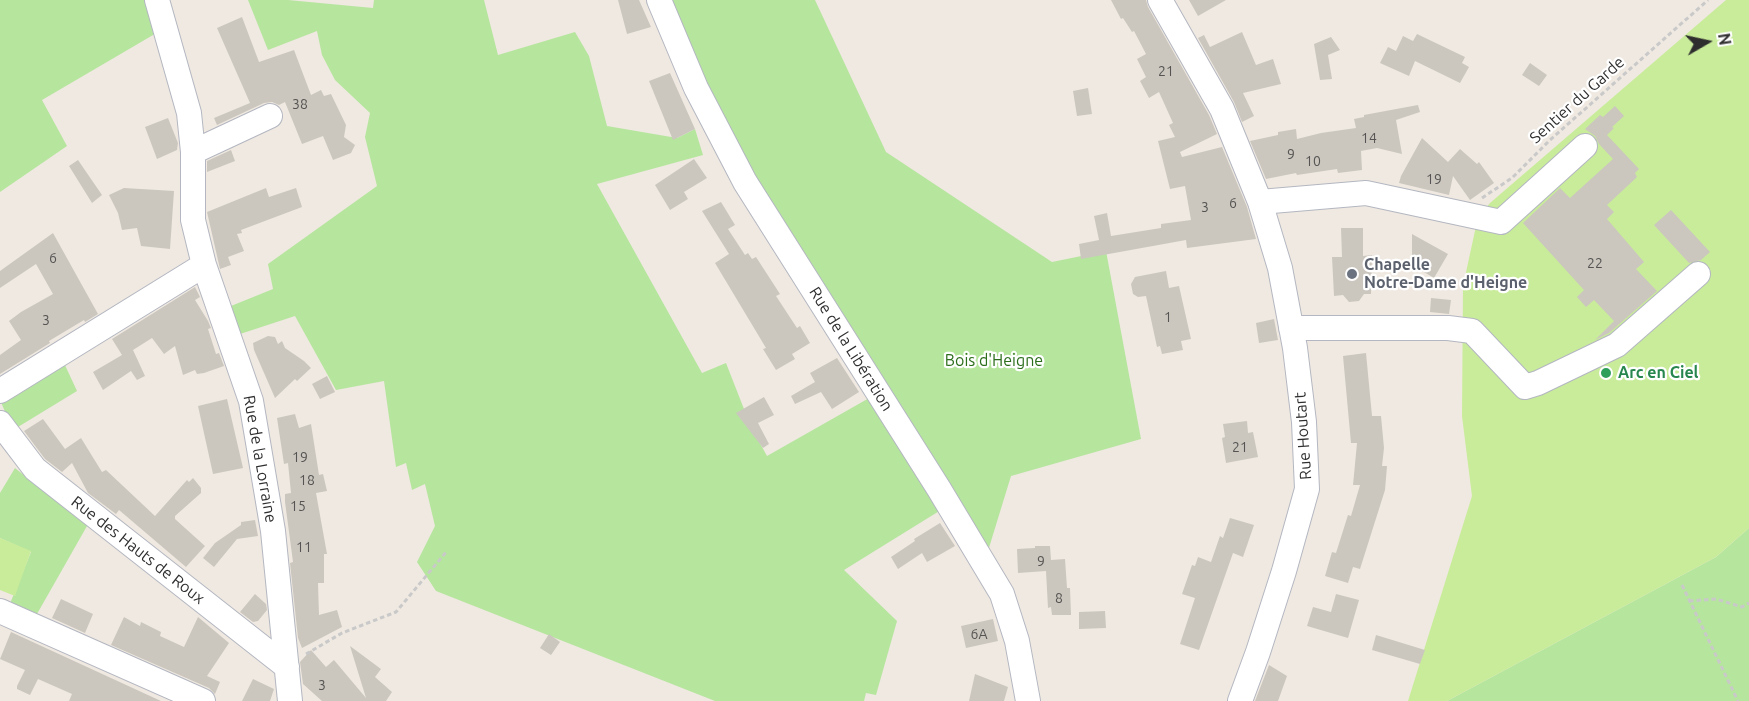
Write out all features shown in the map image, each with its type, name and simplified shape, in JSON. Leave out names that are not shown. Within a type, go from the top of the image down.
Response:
[{"type":"street","name":"Rue de la Lorraine","points":[[157,0],[189,113],[193,152],[193,220],[204,265],[250,395],[273,531],[290,701]]},
{"type":"street","name":"Rue de la Libération","points":[[659,0],[696,88],[745,182],[1002,594],[1017,641],[1028,701]]},
{"type":"street","name":"Rue Houtart","points":[[1160,0],[1222,109],[1260,202],[1280,268],[1292,328],[1306,439],[1307,489],[1271,612],[1240,701]]},
{"type":"street","points":[[193,152],[270,116]]},
{"type":"street","points":[[1260,202],[1366,193],[1502,222],[1585,146]]},
{"type":"street","points":[[0,391],[204,265]]},
{"type":"street","points":[[1292,328],[1449,328],[1472,331],[1525,387],[1617,345],[1698,274]]},
{"type":"street","name":"Rue des Hauts de Roux","points":[[0,423],[35,469],[287,667]]},
{"type":"street","points":[[0,611],[203,701]]},
{"type":"path","name":"Sentier du Garde","points":[[1458,212],[1476,203],[1512,178],[1550,140],[1708,0]]},
{"type":"path","points":[[287,667],[319,645],[342,633],[396,612],[447,551]]},
{"type":"path","points":[[1682,585],[1738,701]]},
{"type":"path","points":[[1689,601],[1716,599],[1742,607],[1749,603]]},
{"type":"green space","points":[[0,0],[157,0],[165,28],[42,100],[67,146],[0,192]]},
{"type":"green space","name":"Bois d'Heigne","points":[[248,0],[288,0],[373,8],[374,0],[484,0],[498,55],[575,32],[589,56],[607,126],[677,138],[695,129],[703,155],[597,184],[702,373],[726,363],[751,427],[767,456],[878,393],[745,182],[659,0],[815,0],[886,152],[1052,262],[1106,251],[1141,439],[1011,476],[984,564],[949,505],[844,570],[897,621],[876,695],[866,693],[864,701],[715,701],[436,591],[417,562],[435,526],[425,484],[412,490],[406,463],[396,467],[384,381],[336,390],[295,316],[237,335],[231,306],[273,289],[268,264],[377,186],[365,137],[370,113],[335,80],[322,55],[317,31],[268,50]]},
{"type":"green space","name":"Arc en Ciel","points":[[1726,0],[1749,0],[1749,528],[1716,557],[1447,701],[1408,701],[1472,496],[1462,416],[1463,286],[1478,217],[1490,203]]},
{"type":"green space","points":[[64,363],[77,391],[13,430],[0,400]]},
{"type":"green space","points":[[15,468],[87,526],[33,621],[9,606],[31,552],[0,538],[0,493]]},
{"type":"green space","points":[[1749,528],[1749,701],[1447,701],[1716,557]]},
{"type":"green space","points":[[0,538],[31,551],[15,596],[0,590]]},
{"type":"building","points":[[618,0],[639,0],[651,27],[627,34]]},
{"type":"building","points":[[1111,0],[1146,0],[1209,115],[1217,134],[1180,152],[1182,157],[1222,147],[1247,207],[1256,239],[1187,248],[1186,240],[1081,259],[1079,244],[1099,240],[1094,216],[1107,213],[1111,236],[1161,228],[1161,224],[1191,220],[1185,186],[1170,189],[1158,141],[1175,137],[1169,125],[1173,123],[1159,92],[1149,98],[1140,81],[1146,77],[1137,59],[1146,54],[1134,31],[1132,32],[1123,18],[1121,19]]},
{"type":"building","points":[[1189,0],[1226,0],[1198,16]]},
{"type":"building","points":[[242,17],[259,62],[294,50],[311,95],[321,90],[324,96],[331,94],[346,125],[344,137],[355,145],[351,153],[333,160],[323,136],[302,144],[285,102],[279,105],[272,102],[264,103],[217,125],[214,118],[250,103],[217,28]]},
{"type":"building","points":[[1242,32],[1256,65],[1273,59],[1281,84],[1243,93],[1254,116],[1242,122],[1234,102],[1198,38],[1204,35],[1210,47]]},
{"type":"building","points":[[1417,34],[1465,57],[1462,63],[1469,67],[1460,83],[1415,61],[1409,76],[1380,63],[1388,47],[1396,51],[1403,36],[1413,41]]},
{"type":"building","points":[[1331,37],[1340,50],[1328,55],[1332,79],[1320,80],[1314,44]]},
{"type":"building","points":[[1530,63],[1547,75],[1539,86],[1522,75]]},
{"type":"building","points":[[670,73],[695,129],[673,140],[649,81]]},
{"type":"building","points":[[1088,88],[1092,114],[1077,116],[1073,91]]},
{"type":"building","points":[[1418,105],[1420,112],[1396,120],[1402,154],[1377,148],[1361,151],[1362,170],[1338,173],[1337,169],[1266,179],[1250,141],[1296,129],[1297,139],[1356,128],[1354,119],[1364,117],[1364,115]]},
{"type":"building","points":[[1615,106],[1624,116],[1607,135],[1639,169],[1635,173],[1637,177],[1607,205],[1614,212],[1607,219],[1644,262],[1636,269],[1657,291],[1609,333],[1595,340],[1614,321],[1594,300],[1586,307],[1577,297],[1584,290],[1523,223],[1560,188],[1570,198],[1613,159],[1595,136],[1585,129],[1600,115],[1603,117]]},
{"type":"building","points":[[168,118],[178,143],[177,150],[157,159],[145,127]]},
{"type":"building","points":[[1422,138],[1448,162],[1460,149],[1477,164],[1479,162],[1494,183],[1470,200],[1453,176],[1449,195],[1399,183]]},
{"type":"building","points":[[231,150],[235,161],[207,172],[207,161]]},
{"type":"building","points":[[694,159],[707,178],[684,192],[688,199],[670,210],[655,185]]},
{"type":"building","points":[[78,160],[102,195],[92,203],[69,166]]},
{"type":"building","points":[[124,188],[174,191],[170,249],[141,246],[137,228],[122,230],[118,213],[109,195]]},
{"type":"building","points":[[266,188],[269,197],[296,188],[302,207],[241,230],[242,233],[237,234],[244,251],[228,257],[231,265],[220,269],[207,212]]},
{"type":"building","points":[[721,202],[735,225],[728,229],[745,255],[748,253],[752,259],[756,257],[780,294],[776,296],[797,328],[800,326],[810,343],[792,354],[795,359],[776,370],[763,349],[766,348],[715,263],[729,254],[702,211]]},
{"type":"building","points":[[1671,210],[1710,252],[1701,260],[1689,263],[1654,225]]},
{"type":"building","name":"Chapelle Notre-Dame d'Heigne","points":[[1341,228],[1363,228],[1363,256],[1372,255],[1371,294],[1364,294],[1359,301],[1349,302],[1343,295],[1334,296],[1332,257],[1342,257]]},
{"type":"building","points":[[53,233],[98,314],[49,341],[50,343],[0,374],[0,355],[21,340],[9,321],[53,294],[36,264],[0,288],[0,271]]},
{"type":"building","points":[[1412,234],[1448,254],[1434,278],[1412,265]]},
{"type":"building","points":[[1166,271],[1169,288],[1179,286],[1191,339],[1181,341],[1183,350],[1162,354],[1160,346],[1157,347],[1146,296],[1138,297],[1133,294],[1131,284],[1135,277]]},
{"type":"building","points":[[195,287],[200,297],[195,300],[208,321],[211,328],[208,329],[216,354],[219,353],[224,366],[204,373],[197,374],[195,370],[183,375],[175,346],[164,354],[152,338],[133,350],[145,376],[137,380],[131,371],[103,390],[93,372],[122,355],[112,339]]},
{"type":"building","points":[[1431,298],[1451,300],[1449,314],[1430,312]]},
{"type":"building","points":[[1274,319],[1278,340],[1259,343],[1256,323]]},
{"type":"building","points":[[268,336],[275,337],[278,344],[282,341],[285,348],[311,368],[275,398],[253,343]]},
{"type":"building","points":[[1366,353],[1372,416],[1381,416],[1384,448],[1382,466],[1387,466],[1385,490],[1360,569],[1353,567],[1348,583],[1325,576],[1332,552],[1336,553],[1348,515],[1351,516],[1360,485],[1353,485],[1357,443],[1351,443],[1343,356]]},
{"type":"building","points":[[837,358],[859,392],[832,409],[821,392],[795,404],[791,396],[815,382],[810,373]]},
{"type":"building","points":[[327,376],[335,392],[320,399],[312,384]]},
{"type":"building","points":[[764,397],[774,415],[758,423],[769,444],[763,448],[736,413]]},
{"type":"building","points":[[227,399],[243,468],[213,474],[198,406]]},
{"type":"building","points":[[295,414],[299,428],[311,424],[319,475],[323,474],[327,491],[316,493],[327,554],[324,554],[324,583],[318,583],[319,615],[337,610],[342,627],[302,648],[298,638],[290,563],[293,562],[285,502],[285,494],[291,493],[288,463],[284,464],[277,418]]},
{"type":"building","points":[[43,419],[65,449],[81,438],[102,472],[106,470],[155,516],[187,480],[189,482],[193,478],[201,488],[201,493],[175,516],[175,519],[205,546],[186,567],[119,510],[116,514],[88,493],[72,463],[62,472],[45,459],[24,431]]},
{"type":"building","points":[[1247,421],[1248,433],[1253,432],[1258,457],[1226,463],[1222,438],[1225,437],[1223,424]]},
{"type":"building","points":[[1230,518],[1254,525],[1243,557],[1233,553],[1199,650],[1180,644],[1195,598],[1182,594],[1192,565],[1195,566],[1198,557],[1211,562],[1220,536],[1223,538]]},
{"type":"building","points":[[255,520],[258,536],[237,539],[214,567],[203,558],[215,543],[241,525],[241,522]]},
{"type":"building","points":[[940,523],[955,546],[927,562],[922,553],[898,569],[891,557]]},
{"type":"building","points":[[1035,546],[1050,546],[1051,560],[1065,559],[1067,588],[1070,588],[1071,615],[1052,615],[1051,607],[1048,608],[1046,571],[1018,573],[1017,549],[1035,548]]},
{"type":"building","points":[[255,594],[266,604],[267,610],[258,621],[253,622],[240,612]]},
{"type":"building","points":[[1336,594],[1359,600],[1348,638],[1307,626],[1313,607],[1331,612]]},
{"type":"building","points":[[61,599],[93,614],[85,633],[52,618]]},
{"type":"building","points":[[1105,611],[1106,628],[1079,629],[1079,612]]},
{"type":"building","points":[[124,617],[140,626],[141,622],[161,632],[160,636],[184,647],[198,617],[229,643],[207,676],[220,682],[215,694],[209,688],[111,645]]},
{"type":"building","points":[[993,619],[998,641],[966,648],[961,626]]},
{"type":"building","points":[[11,632],[161,701],[69,701],[72,694],[38,679],[30,695],[17,689],[25,670],[0,659]]},
{"type":"building","points":[[549,634],[560,642],[551,655],[540,648]]},
{"type":"building","points":[[1376,635],[1425,650],[1420,664],[1372,650]]},
{"type":"building","points":[[350,646],[381,669],[375,677],[392,692],[386,701],[322,701],[303,684],[300,662],[311,650],[326,667],[334,660],[366,698]]},
{"type":"building","points":[[1269,665],[1287,676],[1278,701],[1255,701]]},
{"type":"building","points":[[975,674],[1008,687],[1004,701],[969,701]]},
{"type":"building","points":[[253,679],[274,689],[270,701],[242,701]]},
{"type":"place","name":"Chapelle Notre-Dame d'Heigne","points":[[1352,274]]},
{"type":"place","name":"Arc en Ciel","points":[[1606,373]]}]
